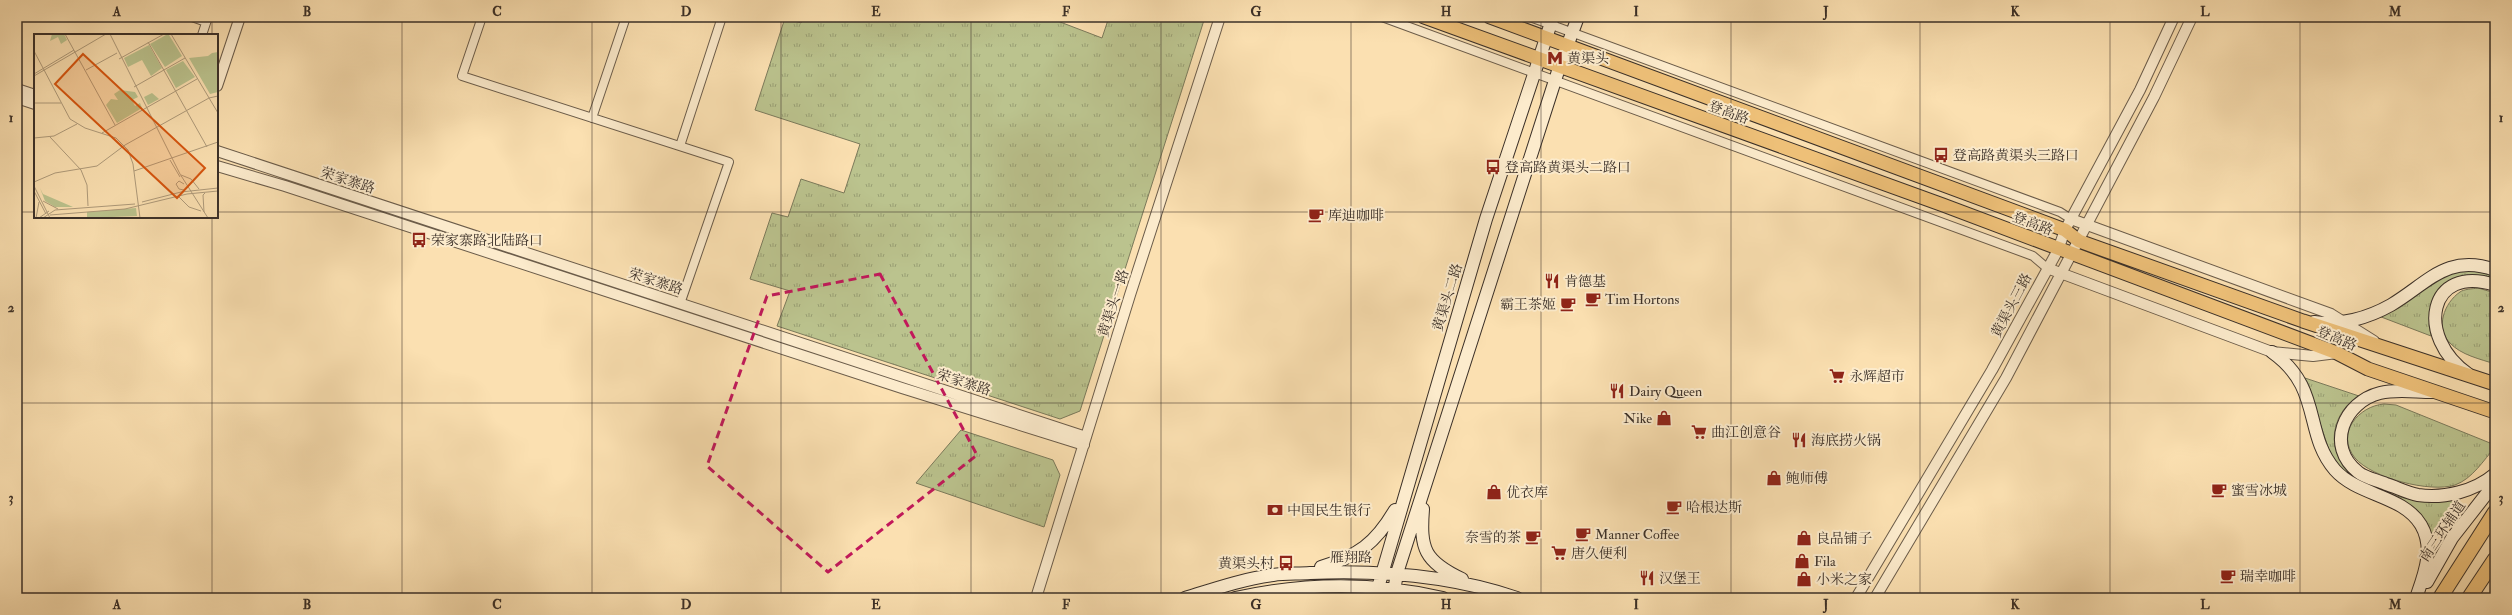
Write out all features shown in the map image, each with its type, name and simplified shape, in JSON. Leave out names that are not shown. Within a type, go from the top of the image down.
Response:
[{"type":"highway","points":[[2440,598],[2495,512]]},
{"type":"highway","points":[[2469,598],[2495,559]]},
{"type":"main road","name":"登高路","points":[[1424,17],[1538,60],[1557,74],[1942,205],[2058,250],[2337,353],[2368,368],[2478,408],[2495,412]]},
{"type":"main road","name":"登高路","points":[[1490,17],[2068,225],[2079,241],[2303,321],[2469,374],[2495,384]]},
{"type":"main road","points":[[1394,594],[1397,573],[1557,74],[1578,17]]},
{"type":"main road","name":"黄渠头二路","points":[[1376,593],[1486,219],[1551,21]]},
{"type":"main road","points":[[2303,321],[2323,324],[2346,322],[2367,316],[2390,305],[2442,270],[2469,264],[2482,265],[2495,270]]},
{"type":"main road","points":[[2469,374],[2450,358],[2439,340],[2434,319],[2437,304],[2448,291],[2462,282],[2476,280],[2495,285]]},
{"type":"main road","points":[[2272,352],[2293,370],[2304,390],[2323,451],[2335,470],[2355,486],[2405,508],[2421,524],[2426,535],[2428,561],[2417,598]]},
{"type":"main road","points":[[2437,392],[2381,393],[2361,402],[2352,409],[2341,428],[2342,448],[2346,457],[2357,472],[2416,495],[2432,496],[2459,492],[2495,474]]},
{"type":"main road","name":"南三环辅道","points":[[2417,598],[2452,538],[2495,483]]},
{"type":"main road","points":[[1423,492],[1421,538],[1425,550],[1440,568],[1479,587]]},
{"type":"main road","points":[[1300,574],[1346,559],[1364,549],[1382,531],[1405,494]]},
{"type":"main road","name":"雁翔路","points":[[1185,598],[1256,578],[1300,574],[1381,572],[1397,573],[1479,587],[1517,598]]},
{"type":"main road","name":"雁翔路","points":[[1235,598],[1276,591],[1320,587],[1443,598]]},
{"type":"street","points":[[192,17],[207,19],[202,34]]},
{"type":"street","points":[[218,83],[240,17]]},
{"type":"street","points":[[482,17],[462,76],[729,162],[680,304]]},
{"type":"street","points":[[592,118],[626,17]]},
{"type":"street","points":[[680,146],[722,17]]},
{"type":"street","name":"黄渠头一路","points":[[1036,598],[1220,17]]},
{"type":"street","points":[[1382,17],[1534,73],[1557,74],[2033,256],[2047,268],[2062,274],[2272,352],[2314,356],[2337,353]]},
{"type":"street","points":[[1530,17],[1551,21],[1573,33],[2060,212],[2068,225],[2088,226],[2313,307],[2346,322],[2383,347]]},
{"type":"street","name":"黄渠头三路","points":[[1856,598],[1992,370],[2058,250],[2068,225],[2140,90],[2174,17]]},
{"type":"street","points":[[1875,598],[2006,378],[2088,226],[2154,97],[2192,17]]},
{"type":"street","points":[[17,89],[34,95]]},
{"type":"street","points":[[17,98],[34,104]]},
{"type":"street","name":"荣家寨路","points":[[218,151],[680,304],[1085,441]]},
{"type":"street","name":"荣家寨路","points":[[218,166],[285,186],[894,386],[1085,441]]},
{"type":"highlighted area","points":[[880,274],[977,455],[828,572],[707,466],[767,296]]},
{"type":"green space","points":[[804,17],[1047,17],[1102,38],[1109,17],[1205,17],[1080,411],[1060,419],[777,326],[790,291],[750,279],[772,213],[788,217],[801,179],[844,193],[860,144],[755,110],[785,18],[801,23]]},
{"type":"green space","points":[[2459,271],[2483,271],[2495,275],[2495,279],[2480,276],[2466,276],[2454,280],[2444,286],[2436,296],[2431,307],[2429,321],[2431,336],[2376,315],[2428,282]]},
{"type":"green space","points":[[2478,288],[2495,293],[2495,364],[2460,351],[2445,337],[2443,330],[2443,316],[2454,297],[2462,291]]},
{"type":"green space","points":[[2305,378],[2359,396],[2343,410],[2338,419],[2335,430],[2336,449],[2344,465],[2358,478],[2377,489],[2398,496],[2419,500],[2439,501],[2456,499],[2432,536],[2429,529],[2348,476],[2332,459]]},
{"type":"green space","points":[[2384,404],[2396,405],[2495,445],[2495,447],[2472,474],[2455,485],[2431,487],[2417,485],[2402,482],[2374,472],[2355,458],[2349,449],[2349,430],[2359,415],[2375,406]]},
{"type":"green space","points":[[961,430],[1053,460],[1060,475],[1044,527],[916,483]]},
{"type":"place","name":"黄渠头","points":[[1555,58]]},
{"type":"place","name":"登高路黄渠头三路口","points":[[1941,155]]},
{"type":"place","name":"登高路黄渠头二路口","points":[[1493,167]]},
{"type":"place","name":"库迪咖啡","points":[[1316,215]]},
{"type":"place","name":"荣家寨路北陆路口","points":[[419,240]]},
{"type":"place","name":"肯德基","points":[[1552,281]]},
{"type":"place","name":"Tim Hortons","points":[[1593,299]]},
{"type":"place","name":"霸王茶姬","points":[[1568,304]]},
{"type":"place","name":"永辉超市","points":[[1837,376]]},
{"type":"place","name":"Dairy Queen","points":[[1617,391]]},
{"type":"place","name":"Nike","points":[[1664,418]]},
{"type":"place","name":"曲江创意谷","points":[[1699,432]]},
{"type":"place","name":"海底捞火锅","points":[[1799,440]]},
{"type":"place","name":"鲍师傅","points":[[1774,478]]},
{"type":"place","name":"蜜雪冰城","points":[[2219,490]]},
{"type":"place","name":"优衣库","points":[[1494,492]]},
{"type":"place","name":"哈根达斯","points":[[1674,507]]},
{"type":"place","name":"中国民生银行","points":[[1275,510]]},
{"type":"place","name":"Manner Coffee","points":[[1583,534]]},
{"type":"place","name":"奈雪的茶","points":[[1533,537]]},
{"type":"place","name":"良品铺子","points":[[1804,538]]},
{"type":"place","name":"唐久便利","points":[[1559,553]]},
{"type":"place","name":"Fila","points":[[1802,561]]},
{"type":"place","name":"黄渠头村","points":[[1286,563]]},
{"type":"place","name":"瑞幸咖啡","points":[[2228,576]]},
{"type":"place","name":"汉堡王","points":[[1647,578]]},
{"type":"place","name":"小米之家","points":[[1804,579]]}]
